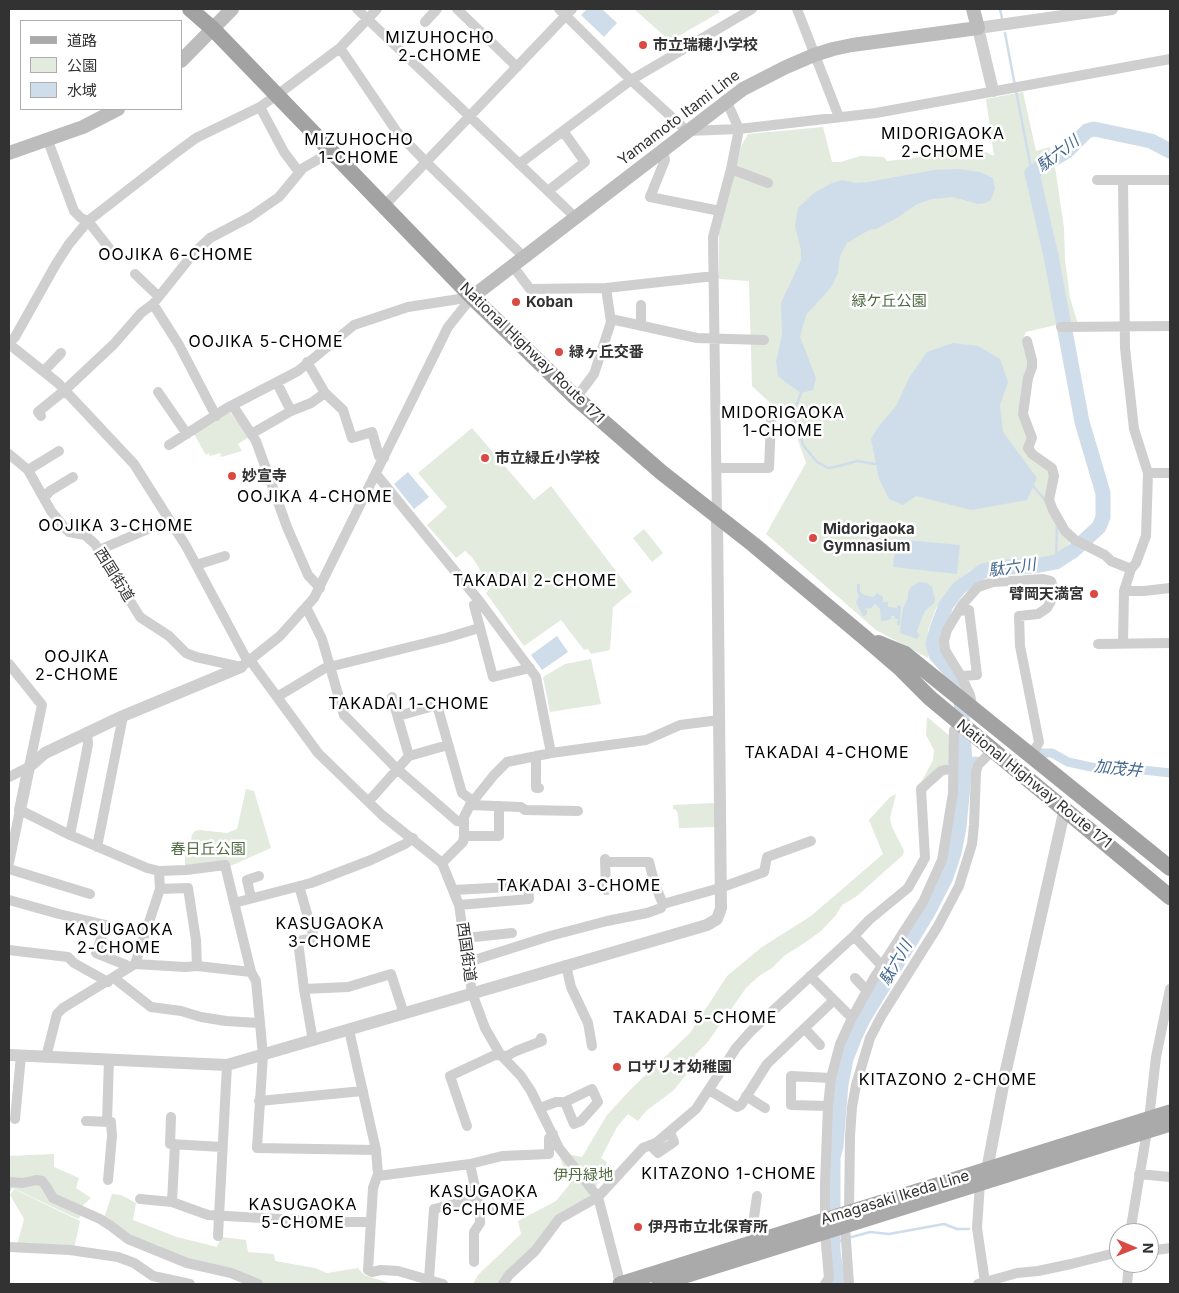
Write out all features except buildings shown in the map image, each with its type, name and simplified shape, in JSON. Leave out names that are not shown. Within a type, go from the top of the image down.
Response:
[{"type":"highway","name":"National Highway Route 171","points":[[190,9],[213,29],[472,297],[576,398],[662,472],[754,545],[864,637],[901,669],[930,698],[1170,897]]},
{"type":"highway","points":[[864,637],[906,654],[1170,868]]},
{"type":"highway","points":[[864,637],[889,673],[956,731],[1063,818],[1170,911]]},
{"type":"highway","name":"National Highway Route 171","points":[[901,669],[936,690],[1170,883]]},
{"type":"main road","points":[[182,60],[232,9]]},
{"type":"main road","points":[[973,9],[978,28]]},
{"type":"main road","name":"Yamamoto Itami Line","points":[[472,297],[726,100],[751,84],[814,55],[852,45],[978,28]]},
{"type":"main road","points":[[9,153],[48,141],[83,127],[116,110]]},
{"type":"main road","name":"Amagasaki Ikeda Line","points":[[659,1284],[825,1226],[1148,1125],[1170,1112]]},
{"type":"main road","name":"Amagasaki Ikeda Line","points":[[1148,1125],[1170,1124]]},
{"type":"main road","name":"Amagasaki Ikeda Line","points":[[619,1284],[757,1241],[825,1226]]},
{"type":"street","points":[[357,9],[575,217]]},
{"type":"street","points":[[246,663],[196,565],[134,464],[65,390],[9,344],[15,337],[56,264],[69,244],[88,221],[196,138],[260,107],[276,96],[340,48],[377,9]]},
{"type":"street","points":[[425,22],[437,9]]},
{"type":"street","points":[[457,9],[517,67]]},
{"type":"street","points":[[519,164],[631,80],[752,9]]},
{"type":"street","points":[[798,9],[839,117]]},
{"type":"street","points":[[992,91],[978,28],[1112,9]]},
{"type":"street","points":[[384,206],[517,67],[566,11],[631,80],[687,131],[739,129],[876,113],[1170,59]]},
{"type":"street","points":[[340,48],[397,132],[523,256]]},
{"type":"street","points":[[15,1119],[12,1102],[15,1056],[227,1065],[713,922],[717,919],[720,913],[718,517],[713,237],[731,169],[739,129],[726,100]]},
{"type":"street","points":[[260,107],[284,152],[299,172]]},
{"type":"street","points":[[548,191],[584,162],[563,130]]},
{"type":"street","points":[[48,141],[74,211],[80,218],[88,221],[110,248]]},
{"type":"street","points":[[663,149],[664,160],[650,197],[720,211]]},
{"type":"street","points":[[38,412],[65,390],[114,344],[155,300],[193,254],[210,238],[250,217],[279,197],[299,172],[331,152]]},
{"type":"street","points":[[731,169],[768,183]]},
{"type":"street","points":[[1097,180],[1170,180]]},
{"type":"street","points":[[1123,180],[1125,348],[1134,429],[1148,473],[1146,536],[1124,591],[1124,643]]},
{"type":"street","points":[[512,265],[530,289],[606,288],[714,276]]},
{"type":"street","points":[[135,274],[155,300],[216,416]]},
{"type":"street","points":[[576,398],[594,374],[611,319],[606,288]]},
{"type":"street","points":[[169,445],[233,406],[298,370],[354,325],[408,307],[472,297]]},
{"type":"street","points":[[9,777],[29,767],[46,753],[87,732],[246,663],[280,636],[320,588],[448,327],[472,297]]},
{"type":"street","points":[[641,305],[641,326]]},
{"type":"street","points":[[611,319],[697,338],[764,340]]},
{"type":"street","points":[[1062,327],[1170,326]]},
{"type":"street","points":[[1027,341],[1032,367],[1028,378],[1023,414],[1032,438],[1028,448],[1032,454],[1052,468],[1054,476],[1049,500],[1065,532],[1105,555],[1111,562],[1132,569]]},
{"type":"street","points":[[44,372],[61,353]]},
{"type":"street","points":[[307,362],[325,393],[343,410],[352,438],[372,432],[379,456],[384,458]]},
{"type":"street","points":[[277,383],[291,411]]},
{"type":"street","points":[[158,392],[187,434]]},
{"type":"street","points":[[253,433],[291,411],[311,403],[325,393]]},
{"type":"street","points":[[233,406],[253,433],[287,527],[308,575],[320,588]]},
{"type":"street","points":[[717,468],[769,468],[771,421]]},
{"type":"street","points":[[28,470],[59,451]]},
{"type":"street","name":"西国街道","points":[[9,454],[28,470],[51,511],[65,528],[69,532],[85,535],[99,550],[140,617],[169,636],[186,653],[196,657],[246,663],[277,697],[318,753],[382,815],[442,863],[459,905],[472,993],[485,1028],[500,1054],[521,1076],[564,1154],[598,1197],[619,1284]]},
{"type":"street","points":[[1148,473],[1170,473]]},
{"type":"street","points":[[376,474],[480,602],[536,677],[551,753]]},
{"type":"street","points":[[44,498],[50,491],[73,477]]},
{"type":"street","points":[[99,550],[169,520]]},
{"type":"street","points":[[196,565],[225,556]]},
{"type":"street","points":[[971,708],[970,695],[946,650],[944,641],[947,630],[978,587],[993,582],[1043,579],[1051,581],[1053,587],[1051,601],[1047,608],[1038,614],[1018,616],[1020,646],[1038,742],[1036,748],[1029,753]]},
{"type":"street","points":[[1124,591],[1170,588]]},
{"type":"street","points":[[480,602],[474,605],[493,678],[530,668]]},
{"type":"street","points":[[306,607],[322,639],[344,714],[398,769],[457,821],[463,822]]},
{"type":"street","points":[[959,611],[968,610],[977,675],[961,676]]},
{"type":"street","points":[[277,697],[330,666],[480,628]]},
{"type":"street","points":[[1098,644],[1170,642]]},
{"type":"street","points":[[9,664],[42,705],[9,863]]},
{"type":"street","points":[[392,697],[409,756]]},
{"type":"street","points":[[398,716],[437,705],[462,793],[472,803],[521,807],[524,810],[578,811]]},
{"type":"street","points":[[97,847],[122,716]]},
{"type":"street","points":[[442,863],[461,846],[464,836],[463,822],[472,803],[507,762],[551,753],[646,740],[680,725],[719,720]]},
{"type":"street","points":[[825,1284],[829,1278],[825,1226],[828,1106],[831,1078],[840,1044],[852,1018],[882,966],[923,902],[942,860],[951,812],[956,731]]},
{"type":"street","points":[[70,835],[87,752],[87,732]]},
{"type":"street","points":[[369,801],[409,756],[448,746]]},
{"type":"street","points":[[849,1284],[847,1219],[852,1108],[862,1061],[870,1038],[882,1015],[938,926],[959,886],[972,844],[976,772],[985,754]]},
{"type":"street","points":[[536,756],[536,788]]},
{"type":"street","points":[[503,1284],[509,1275],[535,1251],[559,1220],[598,1197],[643,1148],[656,1143],[696,1110],[736,1048],[751,1031],[869,920],[908,888],[925,858],[921,789],[941,771],[953,768]]},
{"type":"street","points":[[464,836],[499,836],[499,806]]},
{"type":"street","points":[[20,810],[70,835],[147,868],[159,871],[186,870],[225,865],[251,972],[256,981],[263,1055],[257,1148],[376,1150]]},
{"type":"street","points":[[1063,818],[984,1176],[977,1228],[982,1283],[1006,1280],[1017,1272],[1038,1271],[1109,1254]]},
{"type":"street","points":[[234,902],[299,886],[371,860],[405,844],[413,838]]},
{"type":"street","points":[[468,962],[550,936],[606,921],[647,913],[661,908],[663,904],[720,888],[764,872],[767,856],[811,841]]},
{"type":"street","points":[[606,890],[605,861],[649,858],[655,885],[663,904]]},
{"type":"street","points":[[9,869],[90,894]]},
{"type":"street","points":[[46,1057],[57,1014],[63,1008],[132,966],[160,889],[159,871]]},
{"type":"street","points":[[251,898],[247,880],[259,876]]},
{"type":"street","points":[[299,886],[314,938],[298,941],[313,1040]]},
{"type":"street","points":[[454,890],[528,886],[529,900],[459,905]]},
{"type":"street","points":[[160,889],[188,888],[196,940],[197,966]]},
{"type":"street","points":[[9,900],[106,925],[96,953],[126,965],[197,966],[251,972]]},
{"type":"street","points":[[465,938],[512,933]]},
{"type":"street","points":[[854,936],[882,966]]},
{"type":"street","points":[[9,950],[68,957],[74,962],[111,980],[152,1007],[226,1021],[259,1023]]},
{"type":"street","points":[[566,964],[570,987],[588,1023],[592,1046]]},
{"type":"street","points":[[304,989],[348,987],[391,974],[404,1014]]},
{"type":"street","points":[[810,976],[852,1018]]},
{"type":"street","points":[[854,978],[867,991]]},
{"type":"street","points":[[1132,1223],[1148,1125],[1156,1057],[1165,1037],[1170,989]]},
{"type":"street","points":[[709,1090],[737,1106],[741,1105],[767,1064],[834,1000]]},
{"type":"street","points":[[805,1029],[820,1045]]},
{"type":"street","points":[[349,1030],[376,1150],[378,1176],[373,1188],[368,1270],[372,1272],[381,1270],[398,1271],[443,1284]]},
{"type":"street","points":[[467,1126],[450,1076],[500,1054],[507,1056],[542,1041],[541,1038]]},
{"type":"street","points":[[107,1122],[109,1059]]},
{"type":"street","points":[[218,1236],[227,1065]]},
{"type":"street","points":[[828,1106],[791,1105],[789,1076],[831,1078]]},
{"type":"street","points":[[259,1101],[363,1091]]},
{"type":"street","points":[[746,1096],[765,1108]]},
{"type":"street","points":[[540,1108],[556,1102],[565,1102]]},
{"type":"street","points":[[171,1117],[170,1144],[222,1147]]},
{"type":"street","points":[[86,1121],[112,1122],[110,1175]]},
{"type":"street","points":[[378,1176],[470,1164],[502,1156],[549,1154],[549,1138],[553,1134]]},
{"type":"street","points":[[172,1202],[175,1144]]},
{"type":"street","points":[[470,1164],[479,1203],[480,1223],[474,1232],[474,1262]]},
{"type":"street","points":[[1139,1174],[1170,1176]]},
{"type":"street","points":[[9,1182],[24,1183],[36,1180],[42,1182],[53,1198],[100,1219],[128,1239],[187,1263],[231,1273],[258,1284]]},
{"type":"street","points":[[757,1196],[753,1225],[757,1241]]},
{"type":"street","points":[[140,1199],[172,1202],[208,1215],[335,1222],[370,1222]]},
{"type":"street","points":[[429,1279],[434,1209],[479,1203],[506,1209],[519,1202]]},
{"type":"street","points":[[9,1247],[70,1250],[118,1257],[134,1263],[154,1276],[190,1284]]},
{"type":"green space","points":[[634,9],[717,9],[720,12],[670,41]]},
{"type":"green space","name":"緑ケ丘公園","points":[[1023,92],[1036,151],[1050,147],[1064,228],[1065,260],[1070,298],[1078,324],[1060,324],[1026,332],[1023,338],[1031,360],[1026,412],[1029,442],[1051,468],[1048,493],[1071,539],[1066,550],[1053,557],[1022,563],[994,561],[969,571],[936,608],[928,630],[928,658],[876,630],[766,534],[806,463],[792,423],[752,386],[749,281],[719,279],[719,232],[741,146],[748,134],[823,127],[832,162],[841,162],[860,156],[884,157],[887,161],[908,159],[973,146],[994,156],[986,99]]},
{"type":"green space","points":[[229,411],[249,437],[238,444],[242,451],[221,457],[220,453],[210,456],[209,453],[206,455],[194,434]]},
{"type":"green space","points":[[472,428],[534,500],[551,486],[632,592],[613,607],[610,650],[591,654],[588,649],[584,650],[561,620],[524,646],[486,593],[491,587],[472,557],[465,551],[456,558],[427,525],[447,507],[418,473]]},
{"type":"green space","points":[[644,529],[663,553],[652,562],[633,538]]},
{"type":"green space","points":[[591,659],[601,704],[550,712],[543,677],[565,664]]},
{"type":"green space","points":[[927,717],[950,736],[950,763],[921,787],[917,786],[922,781],[933,760],[934,750],[926,735]]},
{"type":"green space","name":"春日丘公園","points":[[246,789],[254,791],[271,848],[228,867],[185,868],[185,855],[189,850],[192,835],[195,831],[227,833],[237,829]]},
{"type":"green space","name":"伊丹緑地","points":[[896,794],[890,818],[892,827],[904,851],[903,855],[857,896],[842,905],[836,915],[821,931],[784,956],[746,988],[707,1043],[696,1054],[689,1071],[674,1090],[646,1111],[638,1121],[628,1114],[617,1127],[601,1158],[607,1162],[589,1198],[548,1232],[507,1284],[473,1284],[478,1275],[521,1234],[518,1221],[556,1201],[569,1185],[560,1157],[572,1155],[582,1157],[607,1115],[631,1089],[690,1033],[727,976],[762,947],[811,916],[883,854],[869,820],[890,797]]},
{"type":"green space","points":[[713,803],[717,806],[717,827],[679,828],[678,814],[673,809],[673,805]]},
{"type":"green space","points":[[54,1154],[54,1167],[79,1178],[76,1188],[91,1198],[83,1205],[78,1219],[13,1188],[9,1193],[9,1156]]},
{"type":"green space","points":[[14,1189],[80,1221],[74,1249],[17,1245],[24,1219],[10,1195]]},
{"type":"green space","points":[[112,1194],[121,1195],[136,1203],[133,1220],[177,1237],[217,1247],[221,1237],[246,1240],[248,1252],[274,1254],[275,1261],[315,1268],[327,1273],[358,1268],[364,1275],[392,1284],[245,1284],[220,1268],[185,1258],[157,1245],[139,1241],[104,1218]]},
{"type":"water","points":[[587,9],[602,9],[617,23],[604,37],[581,15]]},
{"type":"water","points":[[959,169],[980,172],[993,178],[995,188],[991,200],[978,204],[953,197],[932,199],[917,204],[897,218],[876,229],[869,230],[847,243],[840,256],[838,273],[832,286],[806,315],[800,337],[816,378],[813,390],[801,393],[778,376],[776,362],[782,335],[781,303],[801,260],[801,250],[795,226],[798,208],[814,193],[842,180],[856,183],[868,182],[934,170]]},
{"type":"water","points":[[953,343],[978,346],[1000,359],[1008,382],[1000,405],[1003,432],[1037,478],[1027,500],[971,510],[916,496],[903,505],[889,499],[879,479],[871,439],[896,406],[909,378],[927,352]]},
{"type":"water","points":[[408,472],[429,497],[414,509],[394,484]]},
{"type":"water","points":[[896,539],[960,545],[957,574],[893,567]]},
{"type":"water","points":[[919,582],[927,583],[932,587],[935,598],[934,603],[925,611],[921,620],[917,632],[920,635],[917,639],[900,633],[900,630],[903,608],[908,598],[908,592],[912,586]]},
{"type":"water","points":[[857,584],[860,584],[860,592],[864,595],[874,597],[877,593],[883,597],[883,602],[888,602],[888,607],[897,608],[897,605],[901,606],[900,625],[897,625],[898,619],[895,619],[894,616],[891,616],[891,619],[881,621],[880,609],[875,604],[871,608],[864,609],[867,610],[867,613],[863,616],[856,602],[859,596]]},
{"type":"water","points":[[557,636],[568,652],[542,670],[531,655]]},
{"type":"waterway","points":[[1000,9],[1002,18]]},
{"type":"waterway","points":[[1005,33],[1015,86]]},
{"type":"waterway","points":[[1016,91],[1032,173]]},
{"type":"waterway","name":"駄六川","points":[[838,1284],[833,1251],[833,1157],[836,1146],[841,1084],[846,1059],[863,1019],[928,912],[946,877],[954,853],[959,827],[965,764],[960,682],[936,655],[933,644],[937,629],[946,605],[959,588],[983,571],[1056,562],[1073,551],[1099,527],[1103,517],[1103,493],[1082,422],[1051,256],[1032,173],[1067,151],[1087,131],[1094,129],[1151,141],[1170,151]]},
{"type":"waterway","points":[[801,393],[794,412],[803,445],[817,462],[828,468],[857,461],[875,464]]},
{"type":"waterway","points":[[1033,486],[1045,500]]},
{"type":"waterway","points":[[1056,562],[1057,524]]},
{"type":"waterway","name":"加茂井","points":[[1037,753],[1052,753],[1068,762],[1091,767],[1126,768],[1170,773]]},
{"type":"waterway","name":"加茂井","points":[[958,764],[976,761]]},
{"type":"waterway","points":[[848,1238],[870,1232],[889,1234],[944,1224],[957,1229],[969,1229]]},
{"type":"waterway","points":[[833,1243],[843,1240]]},
{"type":"place","name":"市立瑞穂小学校","points":[[643,45]]},
{"type":"place","name":"Koban","points":[[516,302]]},
{"type":"place","name":"緑ヶ丘交番","points":[[559,352]]},
{"type":"place","name":"市立緑丘小学校","points":[[485,458]]},
{"type":"place","name":"妙宣寺","points":[[232,476]]},
{"type":"place","name":"Midorigaoka Gymnasium","points":[[813,538]]},
{"type":"place","name":"臂岡天満宮","points":[[1094,594]]},
{"type":"place","name":"ロザリオ幼稚園","points":[[617,1067]]},
{"type":"place","name":"伊丹市立北保育所","points":[[638,1227]]},
{"type":"district","name":"MIZUHOCHO 2-CHOME","points":[[440,47]]},
{"type":"district","name":"MIDORIGAOKA 2-CHOME","points":[[943,143]]},
{"type":"district","name":"MIZUHOCHO 1-CHOME","points":[[359,149]]},
{"type":"district","name":"OOJIKA 6-CHOME","points":[[176,255]]},
{"type":"district","name":"OOJIKA 5-CHOME","points":[[266,342]]},
{"type":"district","name":"MIDORIGAOKA 1-CHOME","points":[[783,422]]},
{"type":"district","name":"OOJIKA 4-CHOME","points":[[315,497]]},
{"type":"district","name":"OOJIKA 3-CHOME","points":[[116,526]]},
{"type":"district","name":"TAKADAI 2-CHOME","points":[[535,581]]},
{"type":"district","name":"OOJIKA 2-CHOME","points":[[77,666]]},
{"type":"district","name":"TAKADAI 1-CHOME","points":[[409,704]]},
{"type":"district","name":"TAKADAI 4-CHOME","points":[[827,753]]},
{"type":"district","name":"TAKADAI 3-CHOME","points":[[579,886]]},
{"type":"district","name":"KASUGAOKA 3-CHOME","points":[[330,933]]},
{"type":"district","name":"KASUGAOKA 2-CHOME","points":[[119,939]]},
{"type":"district","name":"TAKADAI 5-CHOME","points":[[695,1018]]},
{"type":"district","name":"KITAZONO 2-CHOME","points":[[948,1080]]},
{"type":"district","name":"KITAZONO 1-CHOME","points":[[729,1174]]},
{"type":"district","name":"KASUGAOKA 6-CHOME","points":[[484,1201]]},
{"type":"district","name":"KASUGAOKA 5-CHOME","points":[[303,1214]]}]
